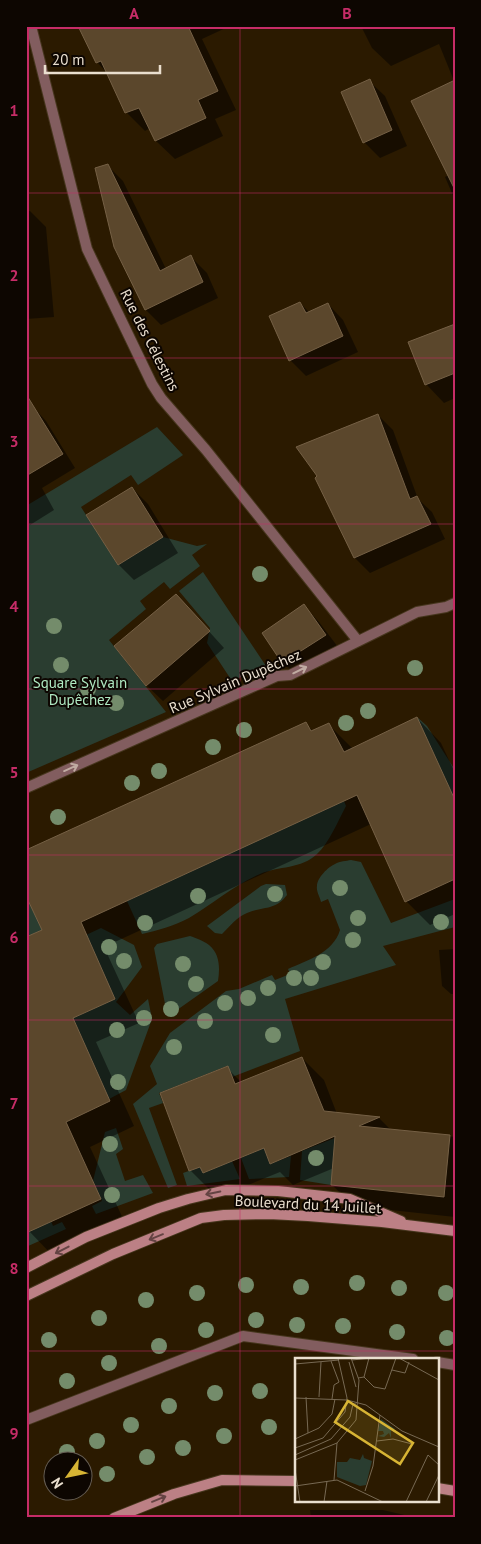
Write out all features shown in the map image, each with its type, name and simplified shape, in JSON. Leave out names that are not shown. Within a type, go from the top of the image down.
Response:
[{"type":"main road","points":[[26,1268],[86,1237],[159,1208],[226,1190],[278,1191],[350,1200],[414,1226]]},
{"type":"main road","name":"Boulevard du 14 Juillet","points":[[26,1296],[113,1254],[201,1218],[224,1215],[269,1214],[382,1222],[455,1231]]},
{"type":"main road","points":[[114,1518],[174,1494],[222,1480],[295,1481]]},
{"type":"main road","points":[[438,1488],[455,1491]]},
{"type":"street","name":"Rue des Célestins","points":[[31,26],[87,249],[152,384],[161,398],[206,450],[358,641]]},
{"type":"street","name":"Rue Sylvain Dupêchez","points":[[26,788],[277,676],[290,675],[417,612],[446,607],[455,603]]},
{"type":"street","points":[[26,1420],[243,1336],[406,1358]]},
{"type":"street","points":[[438,1362],[455,1365]]},
{"type":"green space","name":"Square Sylvain Dupêchez","points":[[157,427],[183,455],[138,485],[131,475],[81,507],[118,565],[163,537],[197,546],[207,544],[192,555],[200,566],[170,589],[164,582],[140,601],[146,609],[109,640],[166,712],[26,773],[26,506]]},
{"type":"green space","points":[[203,572],[266,666],[232,681],[207,643],[210,628],[179,591]]},
{"type":"green space","points":[[417,717],[427,726],[455,770],[455,800]]},
{"type":"green space","points":[[344,801],[346,806],[329,838],[311,859],[297,865],[260,874],[241,884],[189,918],[142,934],[127,901]]},
{"type":"green space","points":[[351,860],[361,862],[391,923],[455,899],[455,927],[383,946],[396,965],[285,999],[300,1051],[232,1077],[227,1066],[159,1093],[163,1103],[149,1108],[177,1185],[168,1188],[133,1104],[157,1084],[150,1066],[170,1033],[226,991],[239,989],[272,975],[275,980],[290,974],[288,969],[319,955],[332,945],[340,930],[328,899],[321,902],[317,883],[323,873],[332,865]]},
{"type":"green space","points":[[266,884],[285,885],[287,895],[278,904],[243,915],[222,934],[215,933],[207,926],[261,886]]},
{"type":"green space","points":[[26,896],[42,930],[26,937]]},
{"type":"green space","points":[[101,928],[134,945],[142,967],[116,1002],[130,1015],[148,999],[152,1019],[126,1090],[109,1099],[73,1018],[115,999],[86,935]]},
{"type":"green space","points":[[190,936],[213,949],[219,966],[218,981],[170,1015],[167,1014],[154,948],[157,944]]},
{"type":"green space","points":[[116,1128],[123,1149],[116,1154],[125,1181],[143,1175],[153,1193],[96,1214],[92,1206],[102,1201],[93,1181],[105,1132]]},
{"type":"green space","points":[[335,1138],[331,1185],[300,1180],[302,1151]]},
{"type":"green space","points":[[264,1148],[270,1164],[291,1156],[289,1177],[249,1179],[241,1158]]},
{"type":"green space","points":[[232,1161],[240,1179],[187,1186],[183,1173],[200,1167],[204,1173]]},
{"type":"green space","points":[[51,1221],[53,1226],[62,1222],[66,1229],[26,1247],[26,1228]]},
{"type":"building","points":[[78,26],[188,26],[218,91],[198,100],[206,118],[155,141],[139,108],[125,113],[101,61],[96,63]]},
{"type":"building","points":[[370,79],[392,130],[363,143],[341,92]]},
{"type":"building","points":[[455,80],[455,190],[411,101]]},
{"type":"building","points":[[108,164],[160,271],[191,255],[203,282],[145,310],[114,247],[95,168]]},
{"type":"building","points":[[300,302],[306,313],[328,303],[343,336],[289,361],[269,316]]},
{"type":"building","points":[[455,324],[455,373],[425,385],[408,342]]},
{"type":"building","points":[[26,394],[63,454],[26,476]]},
{"type":"building","points":[[378,414],[410,499],[417,496],[431,524],[354,558],[315,478],[317,476],[296,447]]},
{"type":"building","points":[[132,487],[163,537],[118,565],[86,515]]},
{"type":"building","points":[[176,594],[210,631],[146,686],[114,646]]},
{"type":"building","points":[[304,604],[326,635],[282,663],[262,633]]},
{"type":"building","points":[[417,717],[455,800],[455,879],[405,902],[357,795],[81,922],[115,999],[73,1018],[110,1101],[66,1122],[101,1199],[26,1233],[26,937],[42,930],[26,896],[26,850],[306,722],[311,731],[329,723],[344,752]]},
{"type":"building","points":[[302,1057],[324,1111],[380,1117],[359,1126],[450,1135],[444,1197],[331,1185],[335,1136],[270,1164],[264,1148],[203,1173],[200,1167],[189,1171],[160,1093],[228,1066],[235,1084]]}]
